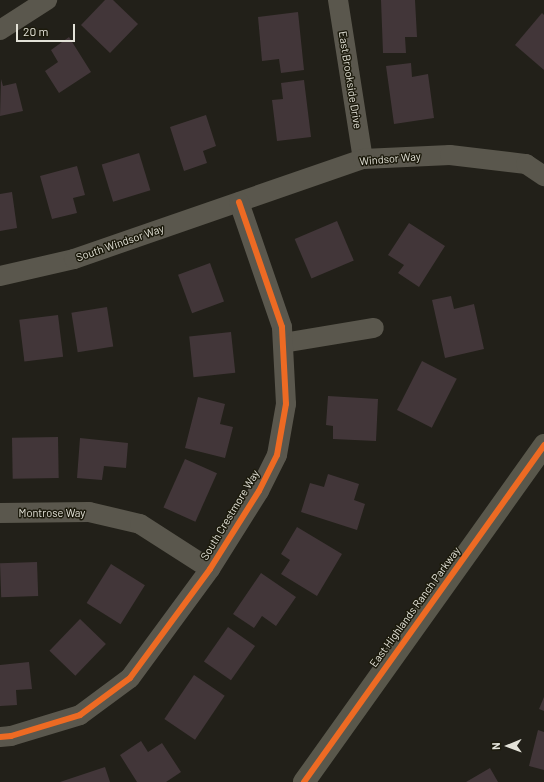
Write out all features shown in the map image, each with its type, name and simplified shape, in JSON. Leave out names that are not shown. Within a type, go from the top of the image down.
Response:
[{"type":"main road","name":"East Highlands Ranch Parkway","points":[[304,782],[544,446]]},
{"type":"street","points":[[0,30],[47,0]]},
{"type":"street","name":"East Brookside Drive","points":[[338,0],[363,159]]},
{"type":"street","name":"Windsor Way","points":[[239,202],[363,159],[450,155],[526,164],[544,176]]},
{"type":"street","name":"South Windsor Way","points":[[0,276],[74,259],[239,202]]},
{"type":"street","name":"South Crestmore Way","points":[[0,736],[11,736],[80,715],[130,678],[210,569],[259,491],[276,455],[286,404],[282,327],[239,202]]},
{"type":"street","points":[[283,343],[374,328]]},
{"type":"street","name":"Montrose Way","points":[[0,513],[89,512],[140,524],[210,569]]},
{"type":"building","points":[[105,0],[113,0],[138,24],[110,53],[81,25]]},
{"type":"building","points":[[381,0],[415,0],[417,37],[405,37],[406,53],[383,53]]},
{"type":"building","points":[[298,12],[304,70],[281,73],[279,59],[262,61],[258,17]]},
{"type":"building","points":[[542,13],[544,15],[544,70],[515,45]]},
{"type":"building","points":[[69,37],[91,72],[59,93],[45,71],[58,62],[51,50]]},
{"type":"building","points":[[411,63],[412,77],[428,74],[434,118],[394,124],[386,66]]},
{"type":"building","points":[[1,79],[3,86],[16,83],[23,111],[0,116]]},
{"type":"building","points":[[304,80],[311,137],[277,141],[272,100],[283,99],[281,83]]},
{"type":"building","points":[[206,115],[216,146],[203,151],[207,163],[184,171],[170,127]]},
{"type":"building","points":[[139,153],[150,190],[113,202],[102,164]]},
{"type":"building","points":[[77,166],[85,195],[73,198],[77,213],[52,219],[40,176]]},
{"type":"building","points":[[12,192],[17,228],[0,231],[0,194]]},
{"type":"building","points":[[337,221],[354,261],[311,279],[295,239]]},
{"type":"building","points":[[409,223],[445,246],[419,287],[398,273],[404,265],[388,255]]},
{"type":"building","points":[[210,263],[224,302],[192,313],[178,275]]},
{"type":"building","points":[[451,296],[454,309],[474,304],[484,349],[445,358],[432,300]]},
{"type":"building","points":[[107,307],[113,347],[78,352],[71,313]]},
{"type":"building","points":[[58,315],[63,357],[24,361],[19,320]]},
{"type":"building","points":[[231,332],[235,373],[194,377],[189,336]]},
{"type":"building","points":[[422,361],[457,379],[432,428],[397,410]]},
{"type":"building","points":[[328,396],[378,399],[376,441],[333,439],[333,426],[326,425]]},
{"type":"building","points":[[198,397],[225,404],[220,424],[233,427],[225,458],[185,448]]},
{"type":"building","points":[[58,437],[59,478],[13,479],[12,438]]},
{"type":"building","points":[[80,438],[128,443],[126,468],[104,466],[102,480],[77,478]]},
{"type":"building","points":[[185,459],[217,473],[195,522],[163,507]]},
{"type":"building","points":[[328,474],[359,484],[354,500],[365,504],[357,530],[301,512],[310,483],[324,487]]},
{"type":"building","points":[[297,527],[342,554],[317,596],[281,574],[290,560],[281,554]]},
{"type":"building","points":[[37,562],[38,596],[1,597],[0,563]]},
{"type":"building","points":[[111,564],[145,585],[121,624],[87,603]]},
{"type":"building","points":[[261,573],[296,597],[276,626],[262,616],[254,628],[233,614]]},
{"type":"building","points":[[80,619],[106,644],[75,676],[49,651]]},
{"type":"building","points":[[228,627],[255,646],[231,680],[204,661]]},
{"type":"building","points":[[29,662],[32,689],[16,690],[17,705],[0,706],[0,665]]},
{"type":"building","points":[[194,675],[225,696],[195,740],[164,719]]},
{"type":"building","points":[[544,697],[544,711],[539,709]]},
{"type":"building","points":[[538,730],[544,732],[544,770],[529,766]]},
{"type":"building","points":[[141,741],[148,752],[162,743],[181,772],[166,782],[137,782],[120,755]]},
{"type":"building","points":[[105,767],[110,782],[60,782]]},
{"type":"building","points":[[490,768],[498,782],[466,782]]},
{"type":"cycle path","points":[[0,737],[11,736],[80,715],[130,678],[210,569],[259,491],[277,455],[286,404],[282,327],[239,202]]},
{"type":"cycle path","points":[[304,782],[544,445]]}]
